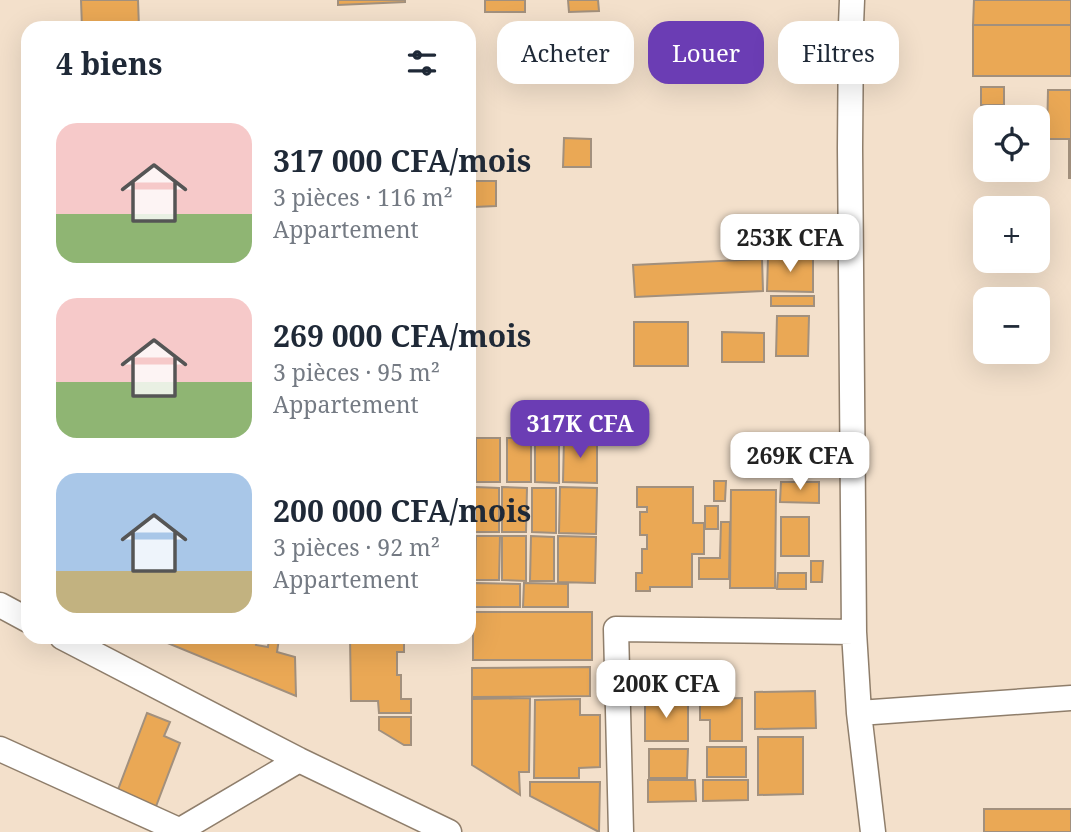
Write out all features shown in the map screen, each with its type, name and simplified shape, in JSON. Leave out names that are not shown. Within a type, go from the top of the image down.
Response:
[{"type":"street","points":[[852,0],[850,161],[854,632],[859,713],[873,832]]},
{"type":"street","points":[[0,605],[21,616]]},
{"type":"street","points":[[621,832],[616,629],[854,632]]},
{"type":"street","points":[[75,644],[299,760],[449,832]]},
{"type":"street","points":[[859,713],[1071,698]]},
{"type":"street","points":[[0,749],[180,832],[299,760]]},
{"type":"building","points":[[81,0],[138,0],[139,21],[82,21]]},
{"type":"building","points":[[338,0],[405,0],[405,2],[338,5]]},
{"type":"building","points":[[485,0],[525,0],[525,12],[485,12]]},
{"type":"building","points":[[568,0],[598,0],[599,11],[569,12]]},
{"type":"building","points":[[974,0],[1071,0],[1071,25],[973,25]]},
{"type":"building","points":[[973,25],[1071,25],[1071,76],[973,76]]},
{"type":"building","points":[[981,87],[1004,87],[1004,105],[981,105]]},
{"type":"building","points":[[1048,90],[1071,90],[1071,178],[1069,139],[1050,139],[1050,105],[1048,105]]},
{"type":"building","points":[[564,138],[591,139],[591,167],[563,167]]},
{"type":"building","points":[[476,181],[496,181],[496,206],[476,207]]},
{"type":"building","points":[[768,257],[813,257],[813,292],[767,291]]},
{"type":"building","points":[[762,259],[763,291],[635,297],[633,265]]},
{"type":"building","points":[[771,296],[814,296],[814,306],[771,306]]},
{"type":"building","points":[[777,316],[809,316],[808,356],[776,356]]},
{"type":"building","points":[[634,322],[688,322],[688,366],[634,366]]},
{"type":"building","points":[[722,332],[764,333],[764,362],[722,362]]},
{"type":"building","points":[[476,438],[500,438],[500,482],[476,482]]},
{"type":"building","points":[[507,438],[531,438],[531,482],[507,482]]},
{"type":"building","points":[[535,438],[559,438],[559,483],[535,482]]},
{"type":"building","points":[[564,438],[597,438],[597,483],[563,482]]},
{"type":"building","points":[[714,481],[726,481],[725,501],[714,501]]},
{"type":"building","points":[[781,482],[819,482],[819,503],[780,502]]},
{"type":"building","points":[[476,487],[499,488],[499,532],[476,532]]},
{"type":"building","points":[[502,487],[527,488],[526,532],[502,532]]},
{"type":"building","points":[[560,487],[597,488],[596,534],[559,533]]},
{"type":"building","points":[[637,487],[693,487],[693,523],[704,523],[704,554],[692,554],[692,587],[650,587],[650,591],[636,591],[636,573],[642,573],[642,549],[647,549],[647,535],[640,535],[640,512],[647,512],[647,507],[637,507]]},
{"type":"building","points":[[532,488],[556,488],[556,533],[532,532]]},
{"type":"building","points":[[731,490],[776,490],[775,588],[730,588]]},
{"type":"building","points":[[705,506],[718,506],[718,529],[705,529]]},
{"type":"building","points":[[781,517],[809,517],[809,556],[781,556]]},
{"type":"building","points":[[721,522],[730,522],[729,579],[699,579],[699,558],[720,558]]},
{"type":"building","points":[[476,536],[500,536],[499,580],[476,580]]},
{"type":"building","points":[[502,536],[526,536],[526,581],[502,580]]},
{"type":"building","points":[[531,536],[554,537],[554,581],[530,581]]},
{"type":"building","points":[[558,536],[596,537],[595,583],[558,582]]},
{"type":"building","points":[[811,561],[823,561],[822,582],[811,582]]},
{"type":"building","points":[[778,573],[806,573],[806,589],[777,589]]},
{"type":"building","points":[[476,583],[520,584],[520,607],[476,607]]},
{"type":"building","points":[[524,583],[568,584],[568,607],[523,607]]},
{"type":"building","points":[[476,612],[592,612],[592,660],[473,660]]},
{"type":"building","points":[[170,644],[256,644],[268,647],[268,644],[278,644],[277,652],[295,657],[296,696]]},
{"type":"building","points":[[350,644],[404,644],[404,652],[397,652],[397,675],[401,675],[401,699],[411,699],[411,713],[379,713],[378,701],[351,701]]},
{"type":"building","points":[[590,667],[590,696],[472,697],[472,668]]},
{"type":"building","points":[[815,691],[816,728],[755,729],[755,692]]},
{"type":"building","points":[[530,698],[529,772],[519,772],[520,795],[472,765],[472,699]]},
{"type":"building","points":[[742,698],[742,741],[710,741],[710,720],[700,720],[700,699]]},
{"type":"building","points":[[580,699],[580,715],[600,715],[600,767],[579,768],[579,778],[534,778],[535,700]]},
{"type":"building","points":[[645,699],[688,699],[688,741],[645,741]]},
{"type":"building","points":[[147,713],[170,722],[164,736],[180,743],[155,809],[116,795]]},
{"type":"building","points":[[379,717],[411,717],[411,745],[404,745],[379,730]]},
{"type":"building","points":[[758,737],[803,737],[803,794],[758,795]]},
{"type":"building","points":[[707,747],[746,747],[746,777],[707,777]]},
{"type":"building","points":[[649,749],[688,749],[687,778],[649,778]]},
{"type":"building","points":[[648,780],[695,780],[696,801],[648,802]]},
{"type":"building","points":[[703,780],[748,780],[748,800],[703,801]]},
{"type":"building","points":[[530,782],[600,782],[599,832],[530,796]]},
{"type":"building","points":[[984,809],[1071,809],[1071,832],[984,832]]}]
